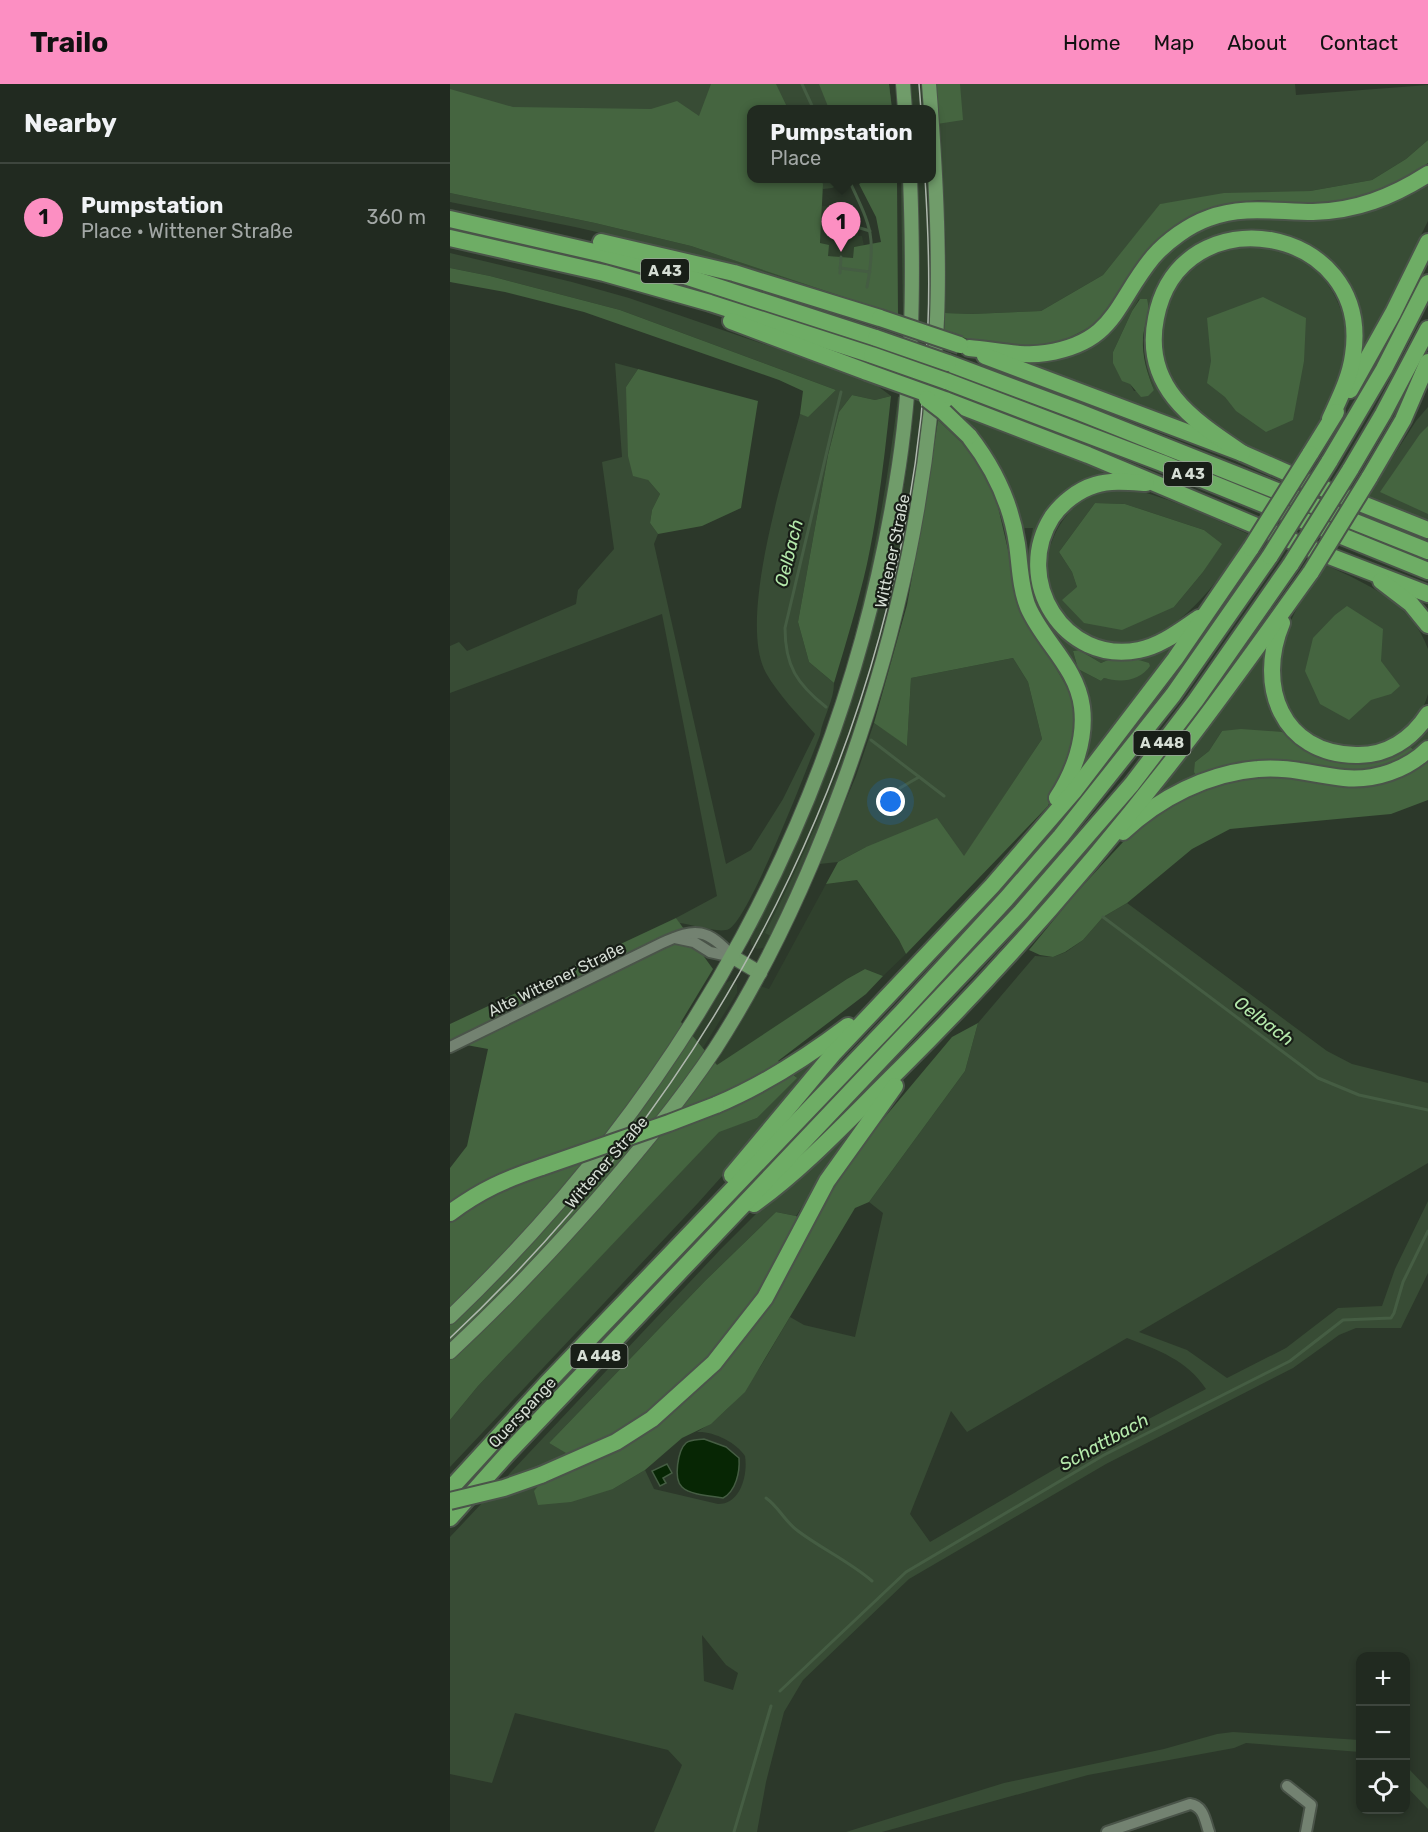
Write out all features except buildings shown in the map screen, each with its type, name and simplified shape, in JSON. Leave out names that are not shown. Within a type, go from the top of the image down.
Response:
[{"type":"highway","points":[[964,346],[1021,354],[1044,354],[1067,349],[1087,341],[1107,326],[1153,257],[1175,237],[1208,218],[1230,212],[1251,210],[1312,212],[1339,210],[1384,199],[1428,174]]},
{"type":"highway","points":[[450,219],[584,238],[734,273],[880,318],[964,346],[994,360],[1242,453],[1317,486],[1428,530]]},
{"type":"highway","name":"A 43","points":[[450,219],[657,268],[876,338],[1123,429],[1428,551]]},
{"type":"highway","points":[[1242,453],[1195,420],[1177,402],[1165,385],[1154,354],[1153,336],[1157,310],[1169,283],[1191,258],[1217,245],[1257,237],[1283,242],[1307,252],[1340,284],[1353,315],[1353,355],[1347,382],[1330,420]]},
{"type":"highway","name":"A 43","points":[[450,238],[604,273],[710,303],[872,355],[1152,459],[1428,571]]},
{"type":"highway","points":[[659,1267],[833,1054],[1028,846],[1075,790],[1161,678],[1251,548],[1310,454],[1366,362],[1428,242]]},
{"type":"highway","points":[[604,273],[945,400],[1156,483],[1311,549],[1428,594]]},
{"type":"highway","name":"A 448","points":[[659,1267],[902,1012],[1006,899],[1061,836],[1173,695],[1270,556],[1329,462],[1384,369],[1428,283]]},
{"type":"highway","name":"A 448","points":[[721,1228],[1021,912],[1132,784],[1196,700],[1291,564],[1383,414],[1428,329]]},
{"type":"highway","points":[[1428,362],[1403,420],[1283,620],[1275,639],[1272,656],[1274,698],[1287,723],[1304,741],[1322,750],[1337,755],[1360,755],[1377,753],[1395,747],[1418,728],[1428,714]]},
{"type":"highway","points":[[912,388],[944,412],[969,436],[985,457],[1005,496],[1013,521],[1020,577],[1028,606],[1035,621],[1069,670],[1082,705],[1082,733],[1073,767],[1065,787],[1028,846]]},
{"type":"highway","points":[[1403,420],[1428,394]]},
{"type":"highway","points":[[1156,483],[1096,484],[1070,498],[1057,510],[1048,524],[1039,549],[1037,569],[1041,592],[1050,611],[1060,623],[1091,646],[1106,650],[1147,648],[1174,635],[1205,614]]},
{"type":"highway","points":[[1360,567],[1411,604],[1428,625]]},
{"type":"highway","points":[[721,1228],[774,1190],[847,1122],[930,1039],[1036,925],[1195,731],[1311,572]]},
{"type":"highway","points":[[1081,872],[1127,829],[1171,797],[1198,783],[1258,769],[1294,769],[1345,778],[1372,777],[1397,770],[1421,756],[1428,749]]},
{"type":"highway","points":[[450,1213],[480,1192],[504,1180],[669,1123],[716,1105],[765,1082],[800,1060],[887,997]]},
{"type":"highway","points":[[450,1501],[504,1488],[541,1475],[616,1442],[652,1419],[714,1363],[765,1298],[814,1203],[839,1164],[930,1039]]},
{"type":"highway","name":"Querspange","points":[[450,1518],[508,1453],[721,1228]]},
{"type":"highway","name":"Querspange","points":[[450,1489],[540,1390],[659,1267]]},
{"type":"main road","points":[[903,84],[905,105]]},
{"type":"main road","name":"Wittener Straße","points":[[929,84],[931,105]]},
{"type":"main road","name":"Wittener Straße","points":[[450,1317],[526,1240],[594,1161],[663,1068],[733,957],[778,867],[819,773],[852,677],[876,591],[897,481],[913,299],[909,183]]},
{"type":"main road","name":"Wittener Straße","points":[[450,1352],[543,1260],[661,1123],[714,1049],[760,973],[816,856],[847,773],[883,662],[899,605],[914,536],[931,417],[938,317],[935,183]]},
{"type":"main road","points":[[733,957],[760,973]]},
{"type":"street","name":"Alte Wittener Straße","points":[[450,1047],[675,938],[690,933],[700,933],[717,940],[733,957]]},
{"type":"street","points":[[1287,1786],[1311,1805],[1306,1832]]},
{"type":"street","points":[[1107,1832],[1195,1804],[1201,1810],[1209,1832]]},
{"type":"shaded area","points":[[450,84],[889,84],[892,105],[747,105],[747,111],[450,161]]},
{"type":"shaded area","points":[[711,84],[776,84],[786,105],[747,105],[747,183],[822,183],[820,243],[829,245],[828,256],[853,258],[854,247],[881,242],[876,217],[859,184],[897,183],[898,315],[691,246],[595,223],[450,193],[450,89],[513,107],[651,109],[677,101],[699,116]]},
{"type":"shaded area","points":[[819,84],[889,84],[892,105],[827,105]]},
{"type":"shaded area","points":[[909,84],[923,84],[925,105],[911,105]]},
{"type":"shaded area","points":[[933,84],[960,84],[963,120],[937,124]]},
{"type":"shaded area","points":[[960,84],[1295,84],[1296,95],[1428,85],[1428,140],[1406,159],[1372,180],[1310,191],[1161,204],[1103,275],[1041,311],[945,313],[946,243],[937,124]]},
{"type":"shaded area","points":[[1428,140],[1428,163],[1389,187],[1349,201],[1308,204],[1258,200],[1218,206],[1196,214],[1178,224],[1161,238],[1112,307],[1096,324],[1059,343],[1041,348],[977,342],[944,331],[945,313],[1041,311],[1103,275],[1160,204],[1224,193],[1310,191],[1372,180],[1406,159]]},
{"type":"shaded area","points":[[1428,182],[1428,221],[1360,357],[1347,288],[1263,233],[1189,257],[1149,331],[1190,425],[1025,362],[1076,352],[1160,255],[1212,222],[1279,214]],"holes":[[[1139,299],[1150,308],[1144,350],[1154,390],[1134,391],[1113,352]]]},
{"type":"shaded area","points":[[821,183],[843,183],[832,188],[823,189]]},
{"type":"shaded area","points":[[901,183],[904,183],[906,243],[905,317],[903,317]]},
{"type":"shaded area","points":[[916,183],[929,183],[932,326],[925,411],[910,523],[884,636],[841,772],[768,947],[757,949],[751,945],[751,935],[782,873],[828,768],[851,700],[884,582],[904,476]]},
{"type":"shaded area","points":[[450,193],[595,223],[691,246],[879,308],[878,310],[680,251],[450,202]]},
{"type":"shaded area","points":[[822,206],[852,208],[855,213],[859,225],[858,236],[862,236],[864,246],[854,247],[853,259],[828,256],[820,243]]},
{"type":"shaded area","points":[[1245,247],[1281,251],[1302,260],[1312,267],[1328,285],[1340,308],[1345,332],[1344,355],[1339,378],[1318,424],[1292,466],[1230,435],[1201,415],[1178,390],[1169,374],[1164,356],[1165,319],[1170,302],[1179,286],[1191,271],[1205,260]]},
{"type":"shaded area","points":[[450,253],[629,298],[871,381],[891,396],[875,400],[852,395],[839,412],[828,455],[798,622],[809,662],[834,683],[832,696],[804,777],[764,871],[738,918],[729,929],[712,930],[679,923],[676,918],[717,896],[662,614],[450,693],[450,646],[459,642],[467,651],[576,604],[578,590],[614,549],[602,462],[622,457],[615,363],[638,369],[626,387],[648,480],[660,494],[652,510],[650,523],[658,534],[654,544],[726,864],[751,850],[783,799],[815,734],[766,673],[759,649],[757,618],[766,545],[800,414],[808,416],[836,390],[620,310],[490,276],[450,268]]},
{"type":"shaded area","points":[[450,268],[490,276],[620,310],[836,390],[808,417],[800,414],[803,391],[779,380],[584,312],[505,292],[450,282]]},
{"type":"shaded area","points":[[1263,297],[1306,318],[1304,361],[1293,420],[1266,432],[1236,411],[1225,397],[1207,383],[1211,361],[1207,318]]},
{"type":"shaded area","points":[[1140,299],[1147,299],[1148,304],[1143,352],[1154,390],[1148,396],[1141,397],[1130,384],[1122,381],[1113,363],[1113,352]]},
{"type":"shaded area","points":[[638,369],[758,401],[741,508],[702,526],[658,534],[650,523],[652,510],[660,494],[648,480],[633,476],[628,456],[626,387]]},
{"type":"shaded area","points":[[852,395],[875,400],[891,396],[881,480],[867,564],[834,683],[809,662],[798,622],[828,455],[839,412]]},
{"type":"shaded area","points":[[898,397],[900,397],[893,465],[867,600],[847,665],[864,599],[877,532]]},
{"type":"shaded area","points":[[912,403],[914,404],[906,473],[894,541],[879,608],[861,674],[840,739],[815,803],[787,866],[757,928],[755,927],[780,879],[823,780],[858,678],[873,626],[896,520],[904,476]]},
{"type":"shaded area","points":[[1428,407],[1428,520],[1367,497],[1416,421]]},
{"type":"shaded area","points":[[949,409],[1118,475],[1068,495],[1033,575],[1090,651],[1180,638],[1080,771],[1088,727],[1032,605],[1022,552],[1028,551],[1033,528],[1025,528],[1020,532]],"holes":[[[1079,650],[1101,663],[1115,658],[1124,660],[1132,658],[1137,661],[1101,681],[1078,669],[1073,651]]]},
{"type":"shaded area","points":[[924,410],[917,478],[909,524],[885,630],[902,553]]},
{"type":"shaded area","points":[[938,420],[962,443],[982,469],[996,498],[1022,610],[1071,694],[1075,723],[1068,762],[1048,806],[906,954],[899,940],[857,880],[826,884],[838,862],[866,847],[937,818],[964,856],[1042,739],[1028,682],[1013,658],[911,678],[907,746],[874,723],[907,605]]},
{"type":"shaded area","points":[[1428,426],[1428,514],[1380,492]]},
{"type":"shaded area","points":[[1127,488],[1173,502],[1248,534],[1222,574],[1187,613],[1167,628],[1146,639],[1123,643],[1099,639],[1080,630],[1070,621],[1057,605],[1050,590],[1047,574],[1052,541],[1059,526],[1069,513],[1081,501],[1095,493]],"holes":[[[1095,503],[1125,504],[1204,530],[1221,544],[1203,572],[1174,607],[1077,587],[1072,572],[1059,552]]]},
{"type":"shaded area","points":[[1095,503],[1125,504],[1204,530],[1222,544],[1203,572],[1174,607],[1122,630],[1084,623],[1062,600],[1077,587],[1072,572],[1059,552]]},
{"type":"shaded area","points":[[1326,565],[1372,588],[1400,607],[1421,633],[1428,649],[1428,694],[1423,707],[1405,729],[1379,744],[1351,748],[1322,740],[1298,720],[1283,692],[1279,677],[1279,661],[1285,634],[1300,603]]},
{"type":"shaded area","points":[[1347,606],[1383,629],[1381,661],[1400,686],[1391,694],[1371,700],[1349,720],[1320,704],[1305,671],[1313,638]]},
{"type":"shaded area","points":[[881,644],[864,705],[834,794],[773,937],[765,933],[800,861],[846,751]]},
{"type":"shaded area","points":[[1267,648],[1294,737],[1222,731],[1209,751],[1195,762],[1197,777],[1151,802]]},
{"type":"shaded area","points":[[1079,650],[1101,663],[1115,658],[1124,660],[1132,658],[1149,663],[1150,666],[1141,675],[1130,680],[1104,678],[1101,681],[1078,669],[1073,651]]},
{"type":"shaded area","points":[[1013,658],[1028,682],[1042,739],[964,857],[866,847],[838,862],[819,864],[856,776],[874,723],[907,745],[911,678]]},
{"type":"shaded area","points":[[1428,723],[1428,741],[1416,752],[1407,744]]},
{"type":"shaded area","points":[[1241,729],[1282,732],[1332,757],[1407,744],[1416,752],[1401,762],[1370,772],[1197,777],[1194,772],[1195,762],[1209,751],[1222,731]]},
{"type":"shaded area","points":[[1428,759],[1428,800],[1391,814],[1230,829],[1192,849],[1127,903],[1103,917],[1083,940],[1065,952],[1053,957],[1029,950],[1076,893],[1123,842],[1160,812],[1183,798],[1224,781],[1263,776],[1303,777],[1366,787],[1409,774]]},
{"type":"shaded area","points":[[857,880],[899,940],[906,954],[883,976],[865,969],[847,979],[717,1066],[714,1062],[760,986],[769,989],[826,884]]},
{"type":"shaded area","points":[[1127,903],[1327,1051],[1352,1064],[1428,1083],[1428,1163],[1139,1332],[1187,1350],[1227,1378],[1286,1348],[1338,1308],[1382,1306],[1395,1269],[1428,1201],[1428,1273],[1401,1328],[1356,1328],[1339,1335],[1293,1368],[1106,1464],[909,1579],[803,1680],[784,1712],[766,1782],[757,1832],[654,1832],[682,1765],[668,1750],[515,1713],[492,1783],[450,1774],[450,1537],[719,1251],[759,1211],[843,1135],[847,1139],[796,1216],[776,1212],[705,1281],[549,1443],[567,1453],[613,1489],[645,1470],[654,1489],[718,1504],[732,1499],[744,1479],[745,1456],[724,1438],[710,1433],[697,1432],[713,1421],[740,1395],[790,1317],[804,1325],[855,1337],[883,1213],[869,1202],[965,1071],[978,1023],[1035,956],[1053,957],[1066,952],[1083,940],[1103,917]],"holes":[[[1127,1338],[1181,1363],[1206,1389],[1074,1458],[930,1542],[910,1514],[951,1411],[967,1432]],[[702,1635],[726,1665],[738,1673],[733,1690],[704,1681]]]},
{"type":"shaded area","points":[[676,918],[713,969],[681,1022],[717,1065],[865,969],[883,976],[866,994],[778,1061],[797,1078],[757,1118],[719,1132],[478,1386],[450,1420],[450,1168],[467,1146],[488,1049],[450,1042],[450,1024]]},
{"type":"shaded area","points":[[732,980],[737,985],[737,993],[696,1059],[650,1097],[723,984]]},
{"type":"shaded area","points":[[978,1023],[965,1071],[869,1202],[855,1208],[745,1392],[711,1424],[682,1438],[645,1470],[613,1489],[571,1502],[538,1505],[534,1491],[566,1453],[549,1443],[705,1281],[776,1212],[796,1216],[812,1226],[853,1155],[952,1037]]},
{"type":"shaded area","points":[[809,1063],[813,1067],[740,1156],[450,1467],[450,1420],[478,1386],[719,1131],[757,1118],[796,1077],[793,1074]]},
{"type":"shaded area","points":[[704,1439],[726,1447],[739,1458],[736,1481],[731,1491],[723,1498],[690,1492],[679,1483],[677,1471],[683,1447],[690,1441]]},
{"type":"shaded area","points":[[667,1464],[672,1473],[663,1478],[666,1483],[660,1486],[652,1471]]},
{"type":"shaded area","points":[[1233,1732],[1356,1740],[1356,1752],[1246,1743],[1234,1748],[1088,1775],[882,1832],[846,1832],[1004,1783],[1164,1749],[1217,1734]]},
{"type":"shaded area","points":[[1410,1770],[1428,1789],[1428,1809],[1410,1790]]},
{"type":"waterway","name":"Oelbach","points":[[802,84],[812,105]]},
{"type":"waterway","name":"Oelbach","points":[[850,183],[866,219],[871,242],[867,287]]},
{"type":"waterway","points":[[860,228],[870,231]]},
{"type":"waterway","points":[[840,273],[841,257]]},
{"type":"waterway","points":[[840,268],[870,272]]},
{"type":"waterway","name":"Oelbach","points":[[826,707],[800,682],[790,664],[785,628],[841,392]]},
{"type":"waterway","name":"Oelbach","points":[[871,740],[944,796]]},
{"type":"waterway","points":[[900,788],[919,777]]},
{"type":"waterway","name":"Oelbach","points":[[1103,917],[1318,1078],[1359,1095],[1428,1110]]},
{"type":"waterway","name":"Schattbach","points":[[780,1691],[906,1572],[1104,1455],[1290,1361],[1343,1320],[1391,1318],[1403,1282],[1428,1231]]},
{"type":"waterway","points":[[766,1498],[798,1531],[872,1581]]},
{"type":"waterway","name":"Schattbach","points":[[734,1832],[771,1706]]},
{"type":"tram line","points":[[919,84],[921,105]]},
{"type":"tram line","points":[[450,1338],[552,1234],[643,1122],[722,1002],[790,876],[845,745],[887,608],[915,467],[928,322],[925,183]]},
{"type":"place","name":"Pumpstation","points":[[841,252]]}]
